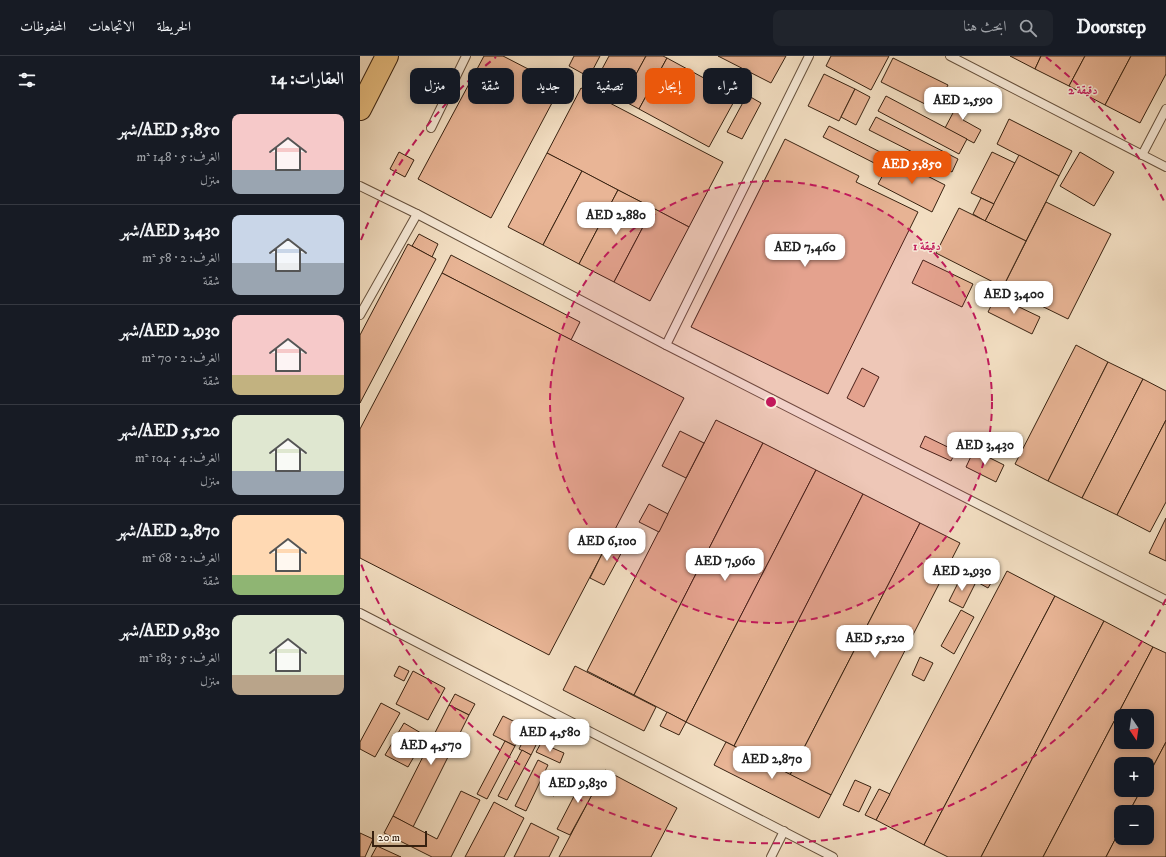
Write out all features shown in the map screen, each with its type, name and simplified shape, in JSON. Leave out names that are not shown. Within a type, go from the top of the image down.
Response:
[{"type":"main road","points":[[360,109],[387,56]]},
{"type":"lane","points":[[431,128],[466,56]]},
{"type":"lane","points":[[666,345],[809,56]]},
{"type":"lane","points":[[950,56],[1166,167]]},
{"type":"lane","points":[[1142,155],[1166,109]]},
{"type":"lane","points":[[360,186],[417,214],[666,345],[1166,600]]},
{"type":"lane","points":[[360,315],[417,214]]},
{"type":"lane","points":[[360,613],[833,857]]},
{"type":"lane","points":[[771,857],[784,832]]},
{"type":"building","points":[[484,56],[503,56],[526,68],[522,68],[522,104],[551,104],[491,218],[418,179],[458,104],[460,104],[460,101],[468,86],[468,104],[514,104],[514,68],[478,68]]},
{"type":"building","points":[[574,56],[600,56],[594,68],[582,68],[582,73],[569,66]]},
{"type":"building","points":[[609,56],[646,56],[637,72],[637,68],[603,68]]},
{"type":"building","points":[[646,56],[663,56],[667,58],[662,68],[645,68],[645,98],[639,109],[630,104],[637,104],[637,72]]},
{"type":"building","points":[[718,56],[786,56],[771,83],[752,73],[752,68],[742,68]]},
{"type":"building","points":[[831,56],[889,56],[871,90],[826,66]]},
{"type":"building","points":[[1010,56],[1041,56],[1035,69]]},
{"type":"building","points":[[1041,56],[1085,56],[1069,86],[1035,69]]},
{"type":"building","points":[[1085,56],[1131,56],[1105,105],[1069,86]]},
{"type":"building","points":[[1131,56],[1166,56],[1166,74],[1140,123],[1105,105]]},
{"type":"building","points":[[667,58],[685,68],[662,68]]},
{"type":"building","points":[[893,58],[948,85],[935,109],[881,82]]},
{"type":"building","points":[[695,73],[703,78],[703,104],[733,104],[709,147],[639,109],[645,98],[645,104],[695,104]]},
{"type":"building","points":[[824,74],[855,89],[839,121],[808,106]]},
{"type":"building","points":[[581,88],[582,104],[612,104],[723,162],[689,227],[547,153],[574,104]]},
{"type":"building","points":[[855,89],[870,97],[856,125],[841,117]]},
{"type":"building","points":[[963,94],[974,99],[963,120],[981,130],[974,143],[945,128]]},
{"type":"building","points":[[886,96],[967,139],[959,154],[878,111]]},
{"type":"building","points":[[752,98],[761,103],[742,139],[727,132],[742,104],[752,104]]},
{"type":"building","points":[[876,117],[958,159],[952,172],[869,130]]},
{"type":"building","points":[[1009,119],[1072,151],[1059,176],[997,144]]},
{"type":"building","points":[[829,126],[892,158],[886,169],[823,137]]},
{"type":"building","points":[[785,139],[859,176],[856,182],[918,212],[828,394],[691,327]]},
{"type":"building","points":[[399,152],[414,160],[405,177],[390,169]]},
{"type":"building","points":[[992,152],[1015,163],[994,204],[971,193]]},
{"type":"building","points":[[1080,152],[1114,172],[1094,206],[1060,186]]},
{"type":"building","points":[[547,153],[582,171],[543,245],[508,227]]},
{"type":"building","points":[[1019,155],[1059,176],[1026,241],[985,221]]},
{"type":"building","points":[[892,158],[945,185],[932,212],[878,184]]},
{"type":"building","points":[[582,171],[618,190],[579,264],[543,245]]},
{"type":"building","points":[[618,190],[653,208],[614,282],[579,264]]},
{"type":"building","points":[[981,198],[994,204],[985,221],[973,214]]},
{"type":"building","points":[[1046,202],[1111,234],[1068,319],[1003,287]]},
{"type":"building","points":[[653,208],[689,227],[650,301],[614,282]]},
{"type":"building","points":[[959,208],[1026,241],[1003,287],[936,253]]},
{"type":"building","points":[[419,234],[438,244],[432,257],[412,246]]},
{"type":"building","points":[[408,244],[436,259],[360,403],[360,335]]},
{"type":"building","points":[[451,255],[580,322],[571,340],[442,273]]},
{"type":"building","points":[[923,260],[973,284],[962,307],[912,283]]},
{"type":"building","points":[[442,273],[684,398],[549,655],[360,558],[360,429]]},
{"type":"building","points":[[996,296],[1040,317],[1032,334],[988,312]]},
{"type":"building","points":[[1076,345],[1108,362],[1048,481],[1015,464]]},
{"type":"building","points":[[1108,362],[1143,379],[1082,498],[1048,481]]},
{"type":"building","points":[[862,368],[879,377],[864,407],[847,398]]},
{"type":"building","points":[[1143,379],[1166,391],[1166,420],[1117,515],[1082,498]]},
{"type":"building","points":[[716,420],[763,443],[634,695],[587,671]]},
{"type":"building","points":[[1166,420],[1166,502],[1150,532],[1117,515]]},
{"type":"building","points":[[680,431],[704,443],[686,478],[662,466]]},
{"type":"building","points":[[925,436],[956,451],[951,461],[920,447]]},
{"type":"building","points":[[763,443],[816,470],[686,722],[634,695]]},
{"type":"building","points":[[974,450],[1004,465],[996,482],[966,467]]},
{"type":"building","points":[[816,470],[863,494],[734,746],[686,722]]},
{"type":"building","points":[[863,494],[920,523],[790,775],[734,746]]},
{"type":"building","points":[[649,504],[668,514],[659,532],[639,522]]},
{"type":"building","points":[[1166,518],[1166,561],[1149,553]]},
{"type":"building","points":[[920,523],[960,543],[831,795],[790,775]]},
{"type":"building","points":[[609,540],[624,548],[604,585],[590,578]]},
{"type":"building","points":[[987,565],[998,571],[988,588],[977,582]]},
{"type":"building","points":[[1007,571],[1055,596],[924,845],[876,820]]},
{"type":"building","points":[[961,577],[975,584],[963,608],[949,601]]},
{"type":"building","points":[[1055,596],[1104,621],[981,857],[948,857],[924,845]]},
{"type":"building","points":[[961,610],[974,617],[954,654],[941,646]]},
{"type":"building","points":[[1104,621],[1153,647],[1121,709],[1114,709],[1114,721],[1043,857],[981,857]]},
{"type":"building","points":[[1153,647],[1166,653],[1166,742],[1154,765],[1154,757],[1114,757],[1114,797],[1137,797],[1133,805],[1114,805],[1114,842],[1106,857],[1043,857],[1114,721],[1114,749],[1154,749],[1154,709],[1121,709]]},
{"type":"building","points":[[920,657],[933,663],[924,681],[912,675]]},
{"type":"building","points":[[399,666],[409,671],[404,681],[394,676]]},
{"type":"building","points":[[575,666],[656,707],[644,731],[563,690]]},
{"type":"building","points":[[413,671],[445,688],[428,720],[396,704]]},
{"type":"building","points":[[455,694],[475,704],[469,715],[449,705]]},
{"type":"building","points":[[381,703],[400,713],[375,757],[360,749],[360,742]]},
{"type":"building","points":[[449,705],[469,715],[413,827],[393,816]]},
{"type":"building","points":[[667,712],[686,722],[679,735],[660,726]]},
{"type":"building","points":[[503,716],[525,727],[515,746],[493,735]]},
{"type":"building","points":[[404,723],[426,736],[408,767],[385,755]]},
{"type":"building","points":[[528,731],[540,737],[531,755],[519,749]]},
{"type":"building","points":[[505,741],[515,746],[487,799],[477,794]]},
{"type":"building","points":[[726,742],[831,795],[819,818],[714,765]]},
{"type":"building","points":[[1166,742],[1166,857],[1106,857],[1114,842],[1114,845],[1154,845],[1154,805],[1133,805],[1137,797],[1154,797],[1154,765]]},
{"type":"building","points":[[541,743],[564,753],[560,763],[536,752]]},
{"type":"building","points":[[522,750],[531,755],[507,800],[498,796]]},
{"type":"building","points":[[538,760],[548,765],[526,811],[515,806]]},
{"type":"building","points":[[605,770],[677,808],[651,857],[559,857]]},
{"type":"building","points":[[586,773],[600,780],[570,835],[557,829]]},
{"type":"building","points":[[557,774],[564,792],[553,796],[547,778]]},
{"type":"building","points":[[855,780],[871,787],[859,812],[843,805]]},
{"type":"building","points":[[879,789],[890,794],[876,820],[865,815]]},
{"type":"building","points":[[461,791],[480,800],[451,857],[432,857],[384,833],[393,816],[437,839]]},
{"type":"building","points":[[494,802],[524,818],[504,857],[465,857]]},
{"type":"building","points":[[531,823],[559,837],[549,857],[514,857]]},
{"type":"building","points":[[360,833],[373,839],[365,857],[360,857]]},
{"type":"building","points":[[377,846],[401,857],[371,857]]}]
